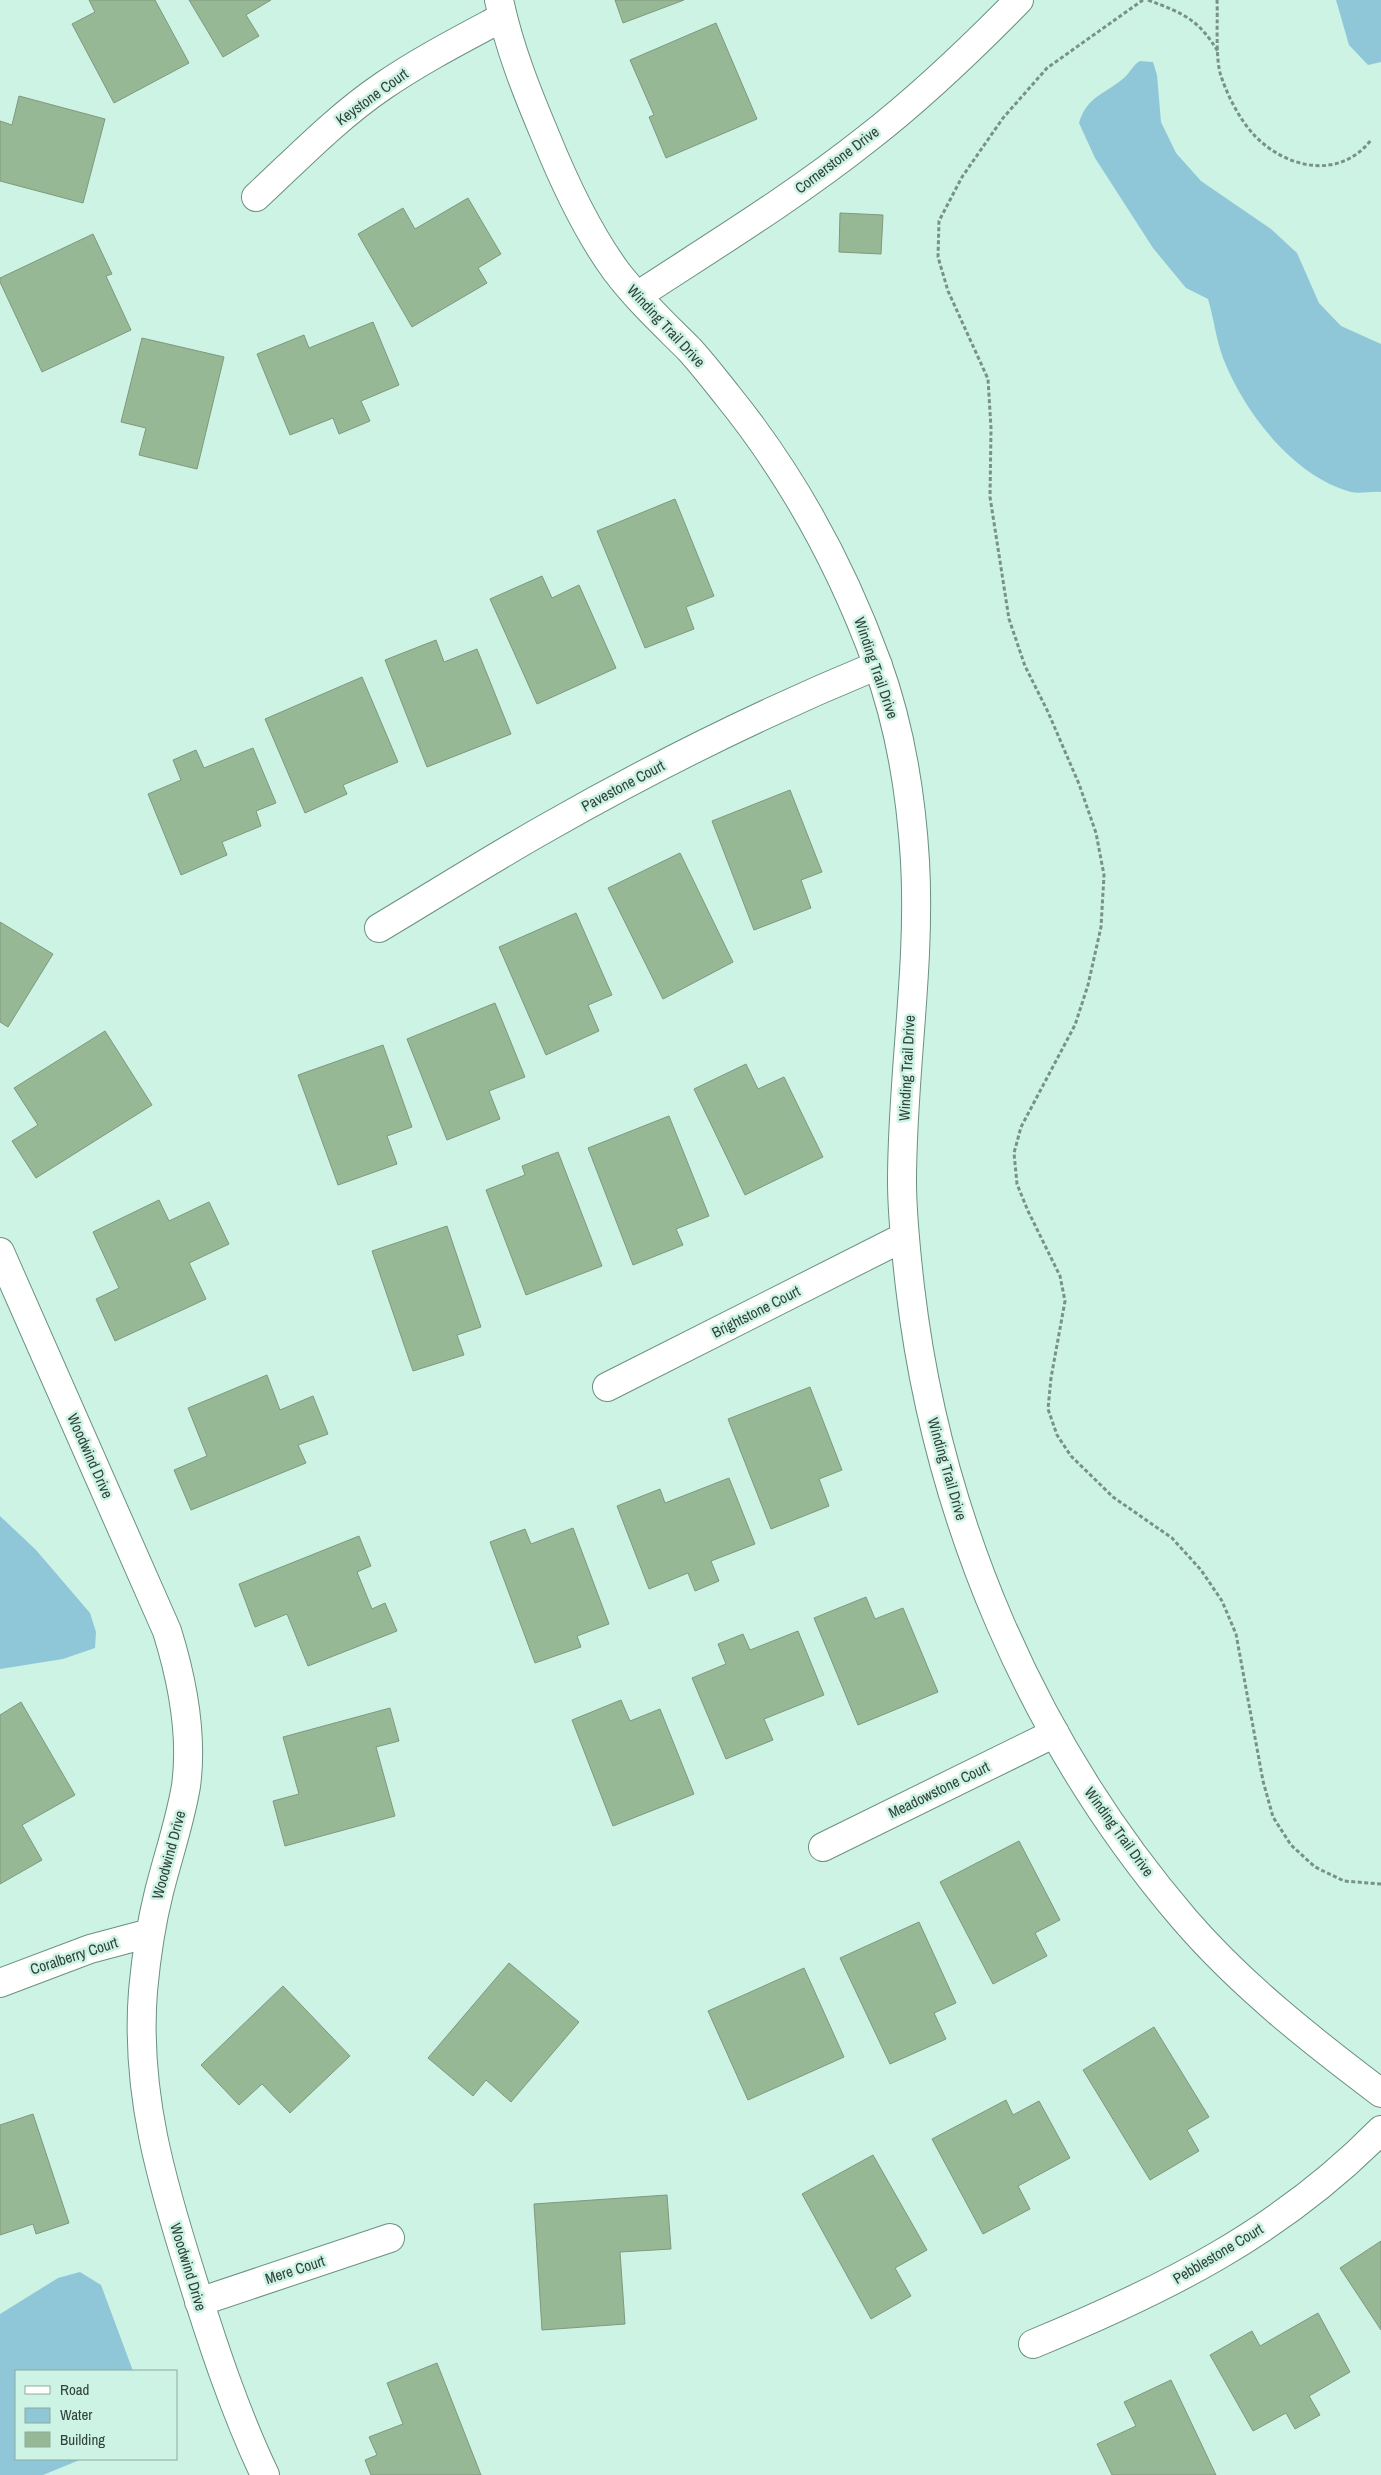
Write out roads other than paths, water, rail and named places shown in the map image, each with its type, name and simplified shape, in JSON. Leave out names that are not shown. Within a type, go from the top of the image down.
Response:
[{"type":"street","name":"Cornerstone Drive","points":[[637,296],[817,177],[869,138],[924,92],[1019,0]]},
{"type":"street","name":"Winding Trail Drive","points":[[501,9],[517,66],[571,194],[615,270],[659,323],[691,351],[725,393],[783,472],[830,557],[857,613],[878,664],[892,709],[903,756],[916,865],[902,1180],[904,1237],[916,1335],[928,1402],[944,1466],[961,1521],[1001,1628],[1055,1733],[1083,1781],[1114,1827],[1185,1920],[1226,1963],[1274,2008],[1317,2045],[1381,2093]]},
{"type":"street","name":"Keystone Court","points":[[256,197],[338,120],[383,86],[501,9]]},
{"type":"street","name":"Pavestone Court","points":[[380,928],[546,828],[632,780],[760,716],[878,664]]},
{"type":"street","name":"Brightstone Court","points":[[607,1386],[904,1237]]},
{"type":"street","name":"Woodwind Drive","points":[[0,1252],[166,1631],[178,1667],[185,1702],[186,1783],[180,1821],[159,1892],[150,1933],[142,2049],[146,2106],[158,2166],[199,2302],[250,2444],[265,2475]]},
{"type":"street","name":"Meadowstone Court","points":[[823,1847],[1055,1733]]},
{"type":"street","name":"Coralberry Court","points":[[0,1983],[90,1949],[150,1933]]},
{"type":"street","name":"Pebblestone Court","points":[[1033,2344],[1159,2289],[1212,2259],[1298,2204],[1348,2164],[1381,2130]]},
{"type":"street","name":"Mere Court","points":[[199,2302],[390,2238]]},
{"type":"water","points":[[1336,0],[1381,0],[1381,62],[1368,65],[1349,45]]},
{"type":"water","points":[[1140,61],[1153,62],[1157,75],[1161,122],[1176,153],[1201,181],[1271,229],[1297,253],[1319,303],[1341,326],[1381,344],[1381,492],[1351,492],[1330,484],[1309,472],[1273,439],[1257,420],[1232,379],[1223,358],[1208,299],[1186,288],[1153,248],[1095,158],[1079,123],[1083,114],[1092,101],[1119,82]]},
{"type":"water","points":[[0,1516],[36,1550],[90,1613],[96,1632],[95,1648],[63,1659],[0,1669]]},
{"type":"water","points":[[80,2272],[101,2285],[133,2370],[15,2370],[15,2460],[80,2460],[43,2475],[0,2475],[0,2314],[58,2278]]}]
